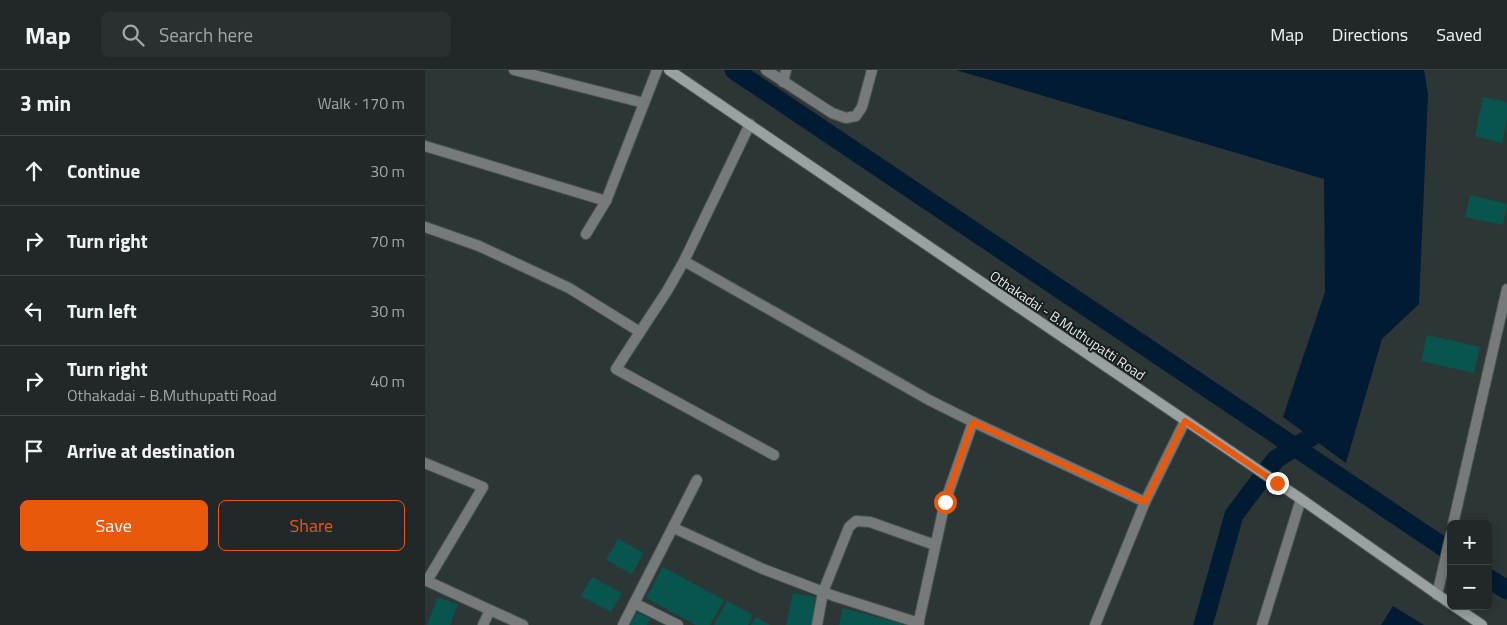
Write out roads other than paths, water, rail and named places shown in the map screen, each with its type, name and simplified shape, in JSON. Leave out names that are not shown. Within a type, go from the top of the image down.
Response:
[{"type":"main road","name":"Othakadai - B.Muthupatti Road","points":[[669,70],[1301,499],[1447,601]]},
{"type":"main road","points":[[1460,610],[1482,625]]},
{"type":"street","points":[[514,70],[644,103]]},
{"type":"street","points":[[586,234],[606,201],[657,70]]},
{"type":"street","points":[[766,70],[832,113],[846,118],[856,116],[862,108],[872,70]]},
{"type":"street","points":[[783,82],[786,70]]},
{"type":"street","points":[[750,124],[684,261],[667,291],[616,369],[774,455]]},
{"type":"street","points":[[425,146],[606,201]]},
{"type":"street","points":[[425,228],[479,246],[569,288],[640,332]]},
{"type":"street","points":[[684,261],[929,400],[1145,502]]},
{"type":"street","points":[[1454,520],[1507,289]]},
{"type":"street","points":[[1095,625],[1145,502],[1185,421]]},
{"type":"street","points":[[673,528],[763,569],[823,592],[918,624],[945,502],[973,422]]},
{"type":"street","points":[[425,463],[483,487],[426,581],[523,625]]},
{"type":"street","points":[[623,625],[697,480]]},
{"type":"street","points":[[1262,625],[1301,499]]},
{"type":"street","points":[[817,625],[823,592],[849,527],[856,521],[870,522],[935,545]]},
{"type":"street","points":[[1437,595],[1447,552]]},
{"type":"street","points":[[634,603],[678,625]]},
{"type":"street","points":[[483,625],[490,610]]},
{"type":"water","points":[[956,70],[1424,70],[1428,94],[1419,304],[1382,339],[1346,463],[1283,417],[1325,292],[1324,179]]},
{"type":"water","points":[[1393,606],[1424,625],[1381,625]]},
{"type":"waterway","points":[[734,70],[1447,549]]},
{"type":"waterway","points":[[1203,625],[1234,515],[1276,459],[1311,437],[1319,415]]},
{"type":"waterway","points":[[1492,581],[1507,590]]}]
